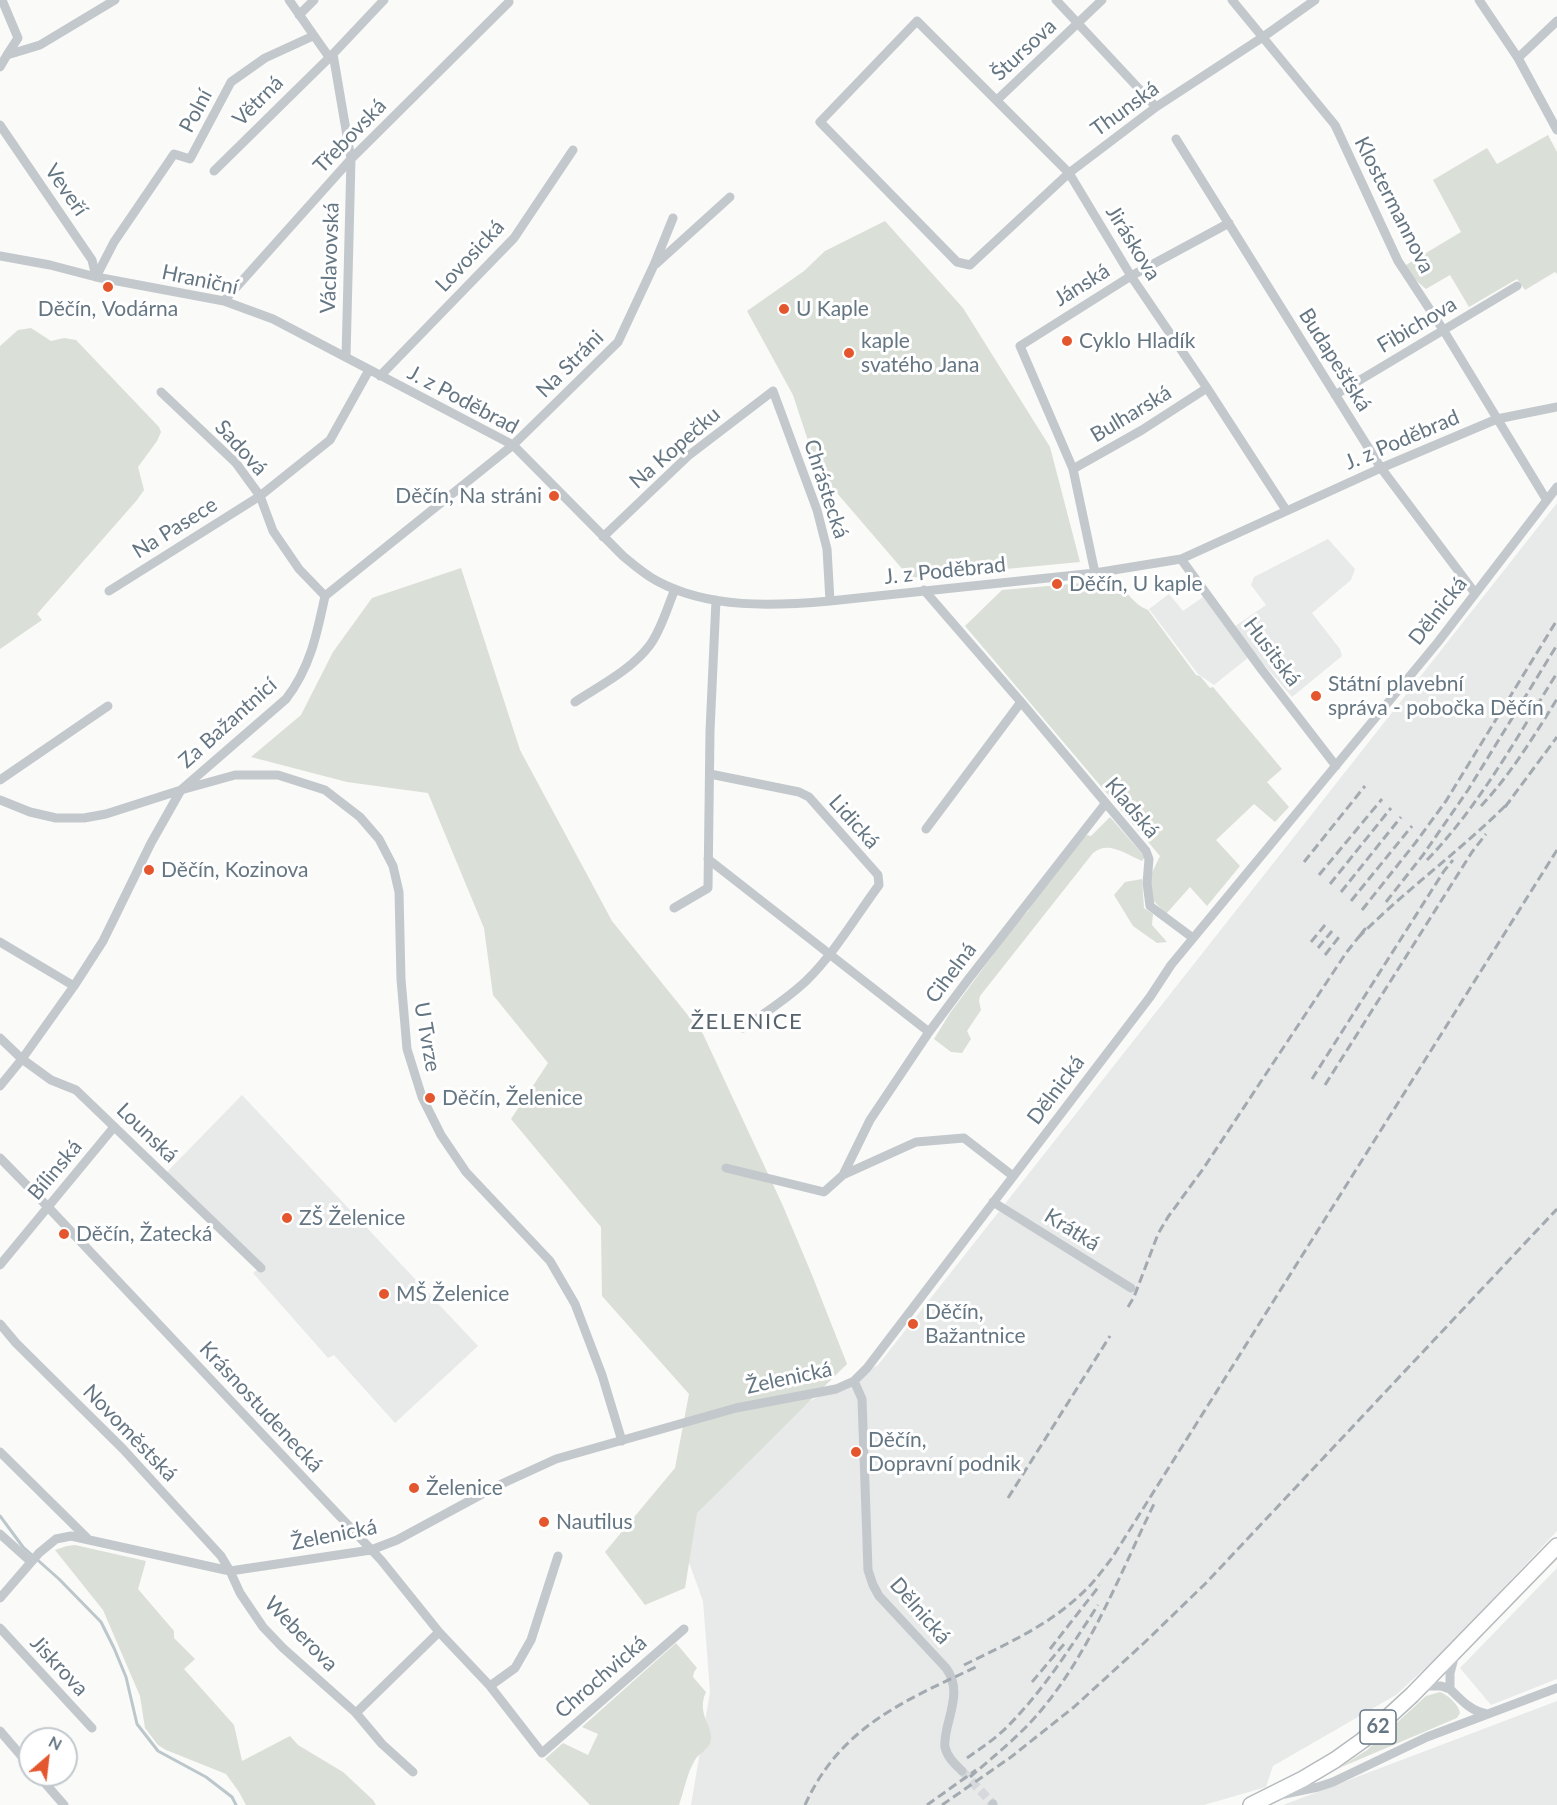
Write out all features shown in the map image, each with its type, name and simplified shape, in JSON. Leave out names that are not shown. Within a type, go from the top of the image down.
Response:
[{"type":"main road","name":"62","points":[[1251,1805],[1303,1779],[1352,1748],[1421,1686],[1557,1546]]},
{"type":"street","points":[[0,67],[18,38],[2,0]]},
{"type":"street","points":[[8,55],[40,45],[115,0]]},
{"type":"street","name":"Václavovská","points":[[289,0],[313,36],[331,56],[351,159],[346,357]]},
{"type":"street","points":[[299,15],[314,0]]},
{"type":"street","name":"Větrná","points":[[213,171],[331,56],[384,0]]},
{"type":"street","points":[[1056,0],[1156,107]]},
{"type":"street","name":"Štursova","points":[[997,100],[1102,0]]},
{"type":"street","name":"Klostermannova","points":[[1232,0],[1335,125],[1398,261],[1444,331],[1546,499]]},
{"type":"street","name":"Thunská","points":[[970,265],[1068,172],[1156,107],[1315,0]]},
{"type":"street","points":[[1479,0],[1518,58],[1557,130]]},
{"type":"street","name":"Třebovská","points":[[224,301],[351,159],[509,2]]},
{"type":"street","name":"Jiráskova","points":[[970,265],[957,262],[820,122],[917,21],[1068,172],[1131,276],[1286,510]]},
{"type":"street","points":[[1518,58],[1557,21]]},
{"type":"street","name":"Polní","points":[[96,278],[114,242],[174,154],[190,159],[231,82],[265,58],[313,36]]},
{"type":"street","name":"Veveří","points":[[0,126],[92,260],[96,278]]},
{"type":"street","name":"Budapešťská","points":[[1176,139],[1381,468],[1475,593]]},
{"type":"street","name":"Lovosická","points":[[380,376],[514,238],[573,150]]},
{"type":"street","name":"Na Stráni","points":[[654,265],[730,197]]},
{"type":"street","name":"Na Stráni","points":[[513,445],[618,342],[673,218]]},
{"type":"street","name":"Jánská","points":[[1073,469],[1020,346],[1131,276],[1229,223]]},
{"type":"street","name":"Hraniční","points":[[0,256],[50,265],[96,278],[224,301],[273,319],[380,376]]},
{"type":"street","name":"Fibichova","points":[[1335,394],[1517,286]]},
{"type":"street","points":[[260,496],[330,440],[369,370]]},
{"type":"street","name":"J. z Poděbrad","points":[[380,376],[513,445],[603,537],[642,572],[675,589],[716,600],[747,603],[791,604],[830,601],[1095,573],[1181,559],[1286,510],[1497,419],[1557,407]]},
{"type":"street","name":"Bulharská","points":[[1073,469],[1143,430],[1207,388]]},
{"type":"street","name":"Na Kopečku","points":[[603,537],[688,456],[773,391]]},
{"type":"street","name":"Chrástecká","points":[[773,391],[817,510],[827,549],[830,601]]},
{"type":"street","name":"Sadová","points":[[161,392],[236,464],[260,496],[273,531],[299,569],[325,596]]},
{"type":"street","points":[[325,596],[513,445]]},
{"type":"street","points":[[1073,469],[1095,573]]},
{"type":"street","name":"Dělnická","points":[[962,1771],[945,1748],[954,1694],[954,1683],[949,1672],[879,1596],[868,1570],[862,1399],[854,1381],[867,1368],[1143,1006],[1171,965],[1438,642],[1557,487]]},
{"type":"street","name":"Na Pasece","points":[[109,591],[260,496]]},
{"type":"street","name":"Husitská","points":[[1181,559],[1336,766]]},
{"type":"street","points":[[575,702],[633,664],[650,645],[675,589]]},
{"type":"street","name":"Kladská","points":[[924,590],[1146,851],[1149,859],[1147,883],[1150,906],[1193,938]]},
{"type":"street","name":"Za Bažantnicí","points":[[0,1086],[74,986],[103,941],[151,843],[181,790],[286,699],[299,682],[318,631],[325,596]]},
{"type":"street","points":[[674,908],[708,888],[710,731],[716,600]]},
{"type":"street","points":[[926,829],[1021,702]]},
{"type":"street","points":[[0,780],[108,706]]},
{"type":"street","name":"Lidická","points":[[710,774],[799,792],[808,797],[878,875],[879,885],[828,954]]},
{"type":"street","name":"U Tvrze","points":[[0,800],[30,812],[56,818],[84,818],[106,814],[235,775],[278,775],[326,790],[360,817],[379,839],[393,866],[399,892],[403,1016],[407,1049],[422,1097],[441,1135],[466,1172],[550,1261],[575,1304],[602,1375],[622,1441]]},
{"type":"street","name":"Cihelná","points":[[843,1175],[870,1120],[929,1032],[1106,804]]},
{"type":"street","points":[[708,859],[929,1032]]},
{"type":"street","points":[[0,942],[74,986]]},
{"type":"street","points":[[743,1028],[786,999],[808,979],[828,954]]},
{"type":"street","name":"Lounská","points":[[0,1038],[22,1059],[51,1080],[76,1090],[261,1268]]},
{"type":"street","name":"Bílinská","points":[[0,1265],[114,1127]]},
{"type":"street","points":[[726,1168],[824,1192],[843,1175],[915,1142],[964,1138],[1013,1176]]},
{"type":"street","name":"Krásnostudenecká","points":[[0,1158],[371,1550],[440,1632],[490,1686],[542,1753]]},
{"type":"street","name":"Krátká","points":[[993,1202],[1131,1288]]},
{"type":"street","name":"Novoměstská","points":[[0,1324],[16,1343],[123,1449],[221,1556],[230,1571]]},
{"type":"street","name":"Želenická","points":[[0,1598],[34,1558],[56,1539],[71,1536],[230,1571],[371,1550],[397,1540],[497,1486],[556,1459],[736,1408],[836,1389],[854,1381]]},
{"type":"street","points":[[0,1452],[87,1538]]},
{"type":"street","points":[[0,1534],[34,1558]]},
{"type":"street","points":[[490,1686],[515,1668],[531,1640],[558,1556]]},
{"type":"street","name":"Weberova","points":[[230,1571],[240,1593],[263,1627],[283,1648],[356,1713],[382,1744],[412,1772]]},
{"type":"street","name":"Jiskrova","points":[[0,1628],[92,1728]]},
{"type":"street","name":"Chrochvická","points":[[542,1753],[684,1629]]},
{"type":"street","points":[[356,1713],[440,1632]]},
{"type":"street","points":[[1450,1689],[1450,1673],[1458,1648]]},
{"type":"street","points":[[1421,1686],[1440,1686],[1450,1689],[1465,1704],[1477,1712],[1487,1714]]},
{"type":"street","points":[[1271,1796],[1333,1782],[1408,1745],[1557,1688]]},
{"type":"street","points":[[0,1731],[18,1752]]},
{"type":"street","points":[[48,1787],[64,1805]]},
{"type":"shaded area","points":[[1548,135],[1557,152],[1557,274],[1555,272],[1525,290],[1517,279],[1469,307],[1450,275],[1426,289],[1412,277],[1406,265],[1461,232],[1433,180],[1487,148],[1497,164]]},
{"type":"shaded area","points":[[885,221],[963,308],[1050,447],[1080,562],[910,578],[818,471],[793,395],[747,311],[804,271],[825,251]]},
{"type":"shaded area","points":[[31,328],[51,341],[64,338],[76,340],[159,427],[161,432],[138,467],[144,490],[137,500],[37,614],[42,620],[0,649],[0,346],[18,330]]},
{"type":"shaded area","points":[[1557,503],[1557,1531],[1448,1647],[1396,1695],[1273,1766],[1266,1787],[1204,1805],[691,1805],[710,1692],[703,1601],[675,1524],[810,1401],[878,1365]]},
{"type":"shaded area","points":[[1328,539],[1355,569],[1351,580],[1312,613],[1340,649],[1342,656],[1292,697],[1254,653],[1214,685],[1198,674],[1149,609],[1169,594],[1183,611],[1203,597],[1228,631],[1266,605],[1251,585],[1254,577]]},
{"type":"shaded area","points":[[461,568],[520,750],[612,921],[703,1034],[783,1206],[847,1364],[697,1513],[685,1588],[645,1605],[605,1552],[675,1468],[689,1394],[602,1296],[601,1227],[511,1119],[548,1063],[493,995],[484,928],[428,793],[347,782],[251,757],[301,715],[333,652],[372,598]]},
{"type":"shaded area","points":[[1117,580],[1135,602],[1148,610],[1196,675],[1200,676],[1210,688],[1213,687],[1282,769],[1267,782],[1289,807],[1275,822],[1254,804],[1216,840],[1240,866],[1207,906],[1190,887],[1166,914],[1150,897],[1149,879],[1160,856],[965,626],[1002,590]]},
{"type":"shaded area","points":[[1110,817],[1145,857],[1142,861],[1111,848],[1099,849],[1093,853],[980,996],[981,1010],[967,1031],[971,1039],[962,1053],[951,1052],[934,1039],[950,1013],[1079,841],[1087,835],[1091,836]]},
{"type":"shaded area","points":[[1142,879],[1144,908],[1153,914],[1152,925],[1167,942],[1157,943],[1133,926],[1114,895],[1125,882]]},
{"type":"shaded area","name":"ZŠ Želenice","points":[[242,1095],[478,1346],[395,1423],[334,1355],[328,1358],[253,1273],[264,1265],[167,1172]]},
{"type":"shaded area","points":[[75,1545],[146,1561],[138,1589],[174,1631],[174,1638],[195,1659],[184,1669],[234,1725],[242,1761],[290,1736],[298,1745],[343,1772],[376,1805],[246,1805],[226,1774],[158,1745],[145,1728],[140,1696],[103,1610],[55,1550]]},
{"type":"shaded area","points":[[1557,1568],[1557,1679],[1491,1705],[1460,1668]]},
{"type":"shaded area","points":[[676,1643],[697,1668],[693,1677],[706,1692],[703,1708],[711,1737],[709,1745],[692,1765],[679,1805],[590,1805],[545,1759],[563,1743],[588,1755],[598,1734],[582,1727]]},
{"type":"shaded area","points":[[1440,1692],[1458,1707],[1460,1713],[1457,1718],[1339,1768],[1367,1750],[1426,1696]]},
{"type":"shaded area","points":[[1557,1701],[1557,1805],[1283,1805]]},
{"type":"waterway","points":[[0,1516],[23,1547],[59,1579],[101,1622],[126,1677],[137,1724],[158,1751],[206,1777],[232,1797],[236,1805]]},
{"type":"tunnel","points":[[962,1771],[993,1804]]},
{"type":"railway","points":[[1362,910],[1446,801],[1557,620]]},
{"type":"railway","points":[[1386,902],[1423,855],[1468,790],[1557,645]]},
{"type":"railway","points":[[1427,860],[1481,794],[1557,673]]},
{"type":"railway","points":[[1481,806],[1512,768],[1557,699]]},
{"type":"railway","points":[[1505,807],[1557,737]]},
{"type":"railway","points":[[1304,862],[1365,786]]},
{"type":"railway","points":[[1319,875],[1382,799]]},
{"type":"railway","points":[[1128,1307],[1158,1234],[1168,1217],[1203,1169],[1346,953],[1365,929],[1358,938],[1510,801]]},
{"type":"railway","points":[[1330,884],[1391,808]]},
{"type":"railway","points":[[1341,892],[1401,817]]},
{"type":"railway","points":[[1351,901],[1412,826]]},
{"type":"railway","points":[[1325,1085],[1472,852],[1486,834]]},
{"type":"railway","points":[[964,1665],[1024,1635],[1053,1617],[1084,1592],[1112,1558],[1557,850]]},
{"type":"railway","points":[[1312,1079],[1453,860]]},
{"type":"railway","points":[[1311,942],[1325,925]]},
{"type":"railway","points":[[1318,948],[1332,931]]},
{"type":"railway","points":[[1325,955],[1339,937]]},
{"type":"railway","points":[[942,1805],[1011,1757],[1074,1707],[1206,1583],[1557,1209]]},
{"type":"railway","points":[[1008,1498],[1110,1336]]},
{"type":"railway","points":[[970,1777],[1038,1714],[1073,1666],[1102,1613],[1154,1504]]},
{"type":"railway","points":[[1050,1649],[1100,1585]]},
{"type":"railway","points":[[967,1758],[1002,1731],[1033,1699],[1067,1653],[1098,1605]]},
{"type":"railway","points":[[1032,1682],[1065,1643]]},
{"type":"railway","points":[[805,1805],[819,1778],[836,1755],[856,1736],[899,1705],[976,1667]]},
{"type":"railway","points":[[927,1805],[976,1770]]},
{"type":"place","name":"Děčín, Vodárna","points":[[108,287]]},
{"type":"place","name":"U Kaple","points":[[784,309]]},
{"type":"place","name":"Cyklo Hladík","points":[[1067,341]]},
{"type":"place","name":"kaple svatého Jana","points":[[849,353]]},
{"type":"place","name":"Děčín, Na stráni","points":[[554,496]]},
{"type":"place","name":"Děčín, U kaple","points":[[1057,584]]},
{"type":"place","name":"Státní plavební správa - pobočka Děčín","points":[[1316,696]]},
{"type":"place","name":"Děčín, Kozinova","points":[[149,870]]},
{"type":"place","name":"Děčín, Želenice","points":[[430,1098]]},
{"type":"place","name":"ZŠ Želenice","points":[[287,1218]]},
{"type":"place","name":"Děčín, Žatecká","points":[[64,1234]]},
{"type":"place","name":"MŠ Želenice","points":[[384,1294]]},
{"type":"place","name":"Děčín, Bažantnice","points":[[913,1324]]},
{"type":"place","name":"Děčín, Dopravní podnik","points":[[856,1452]]},
{"type":"place","name":"Želenice","points":[[414,1488]]},
{"type":"place","name":"Nautilus","points":[[544,1522]]},
{"type":"district","name":"ŽELENICE","points":[[747,1022]]}]
